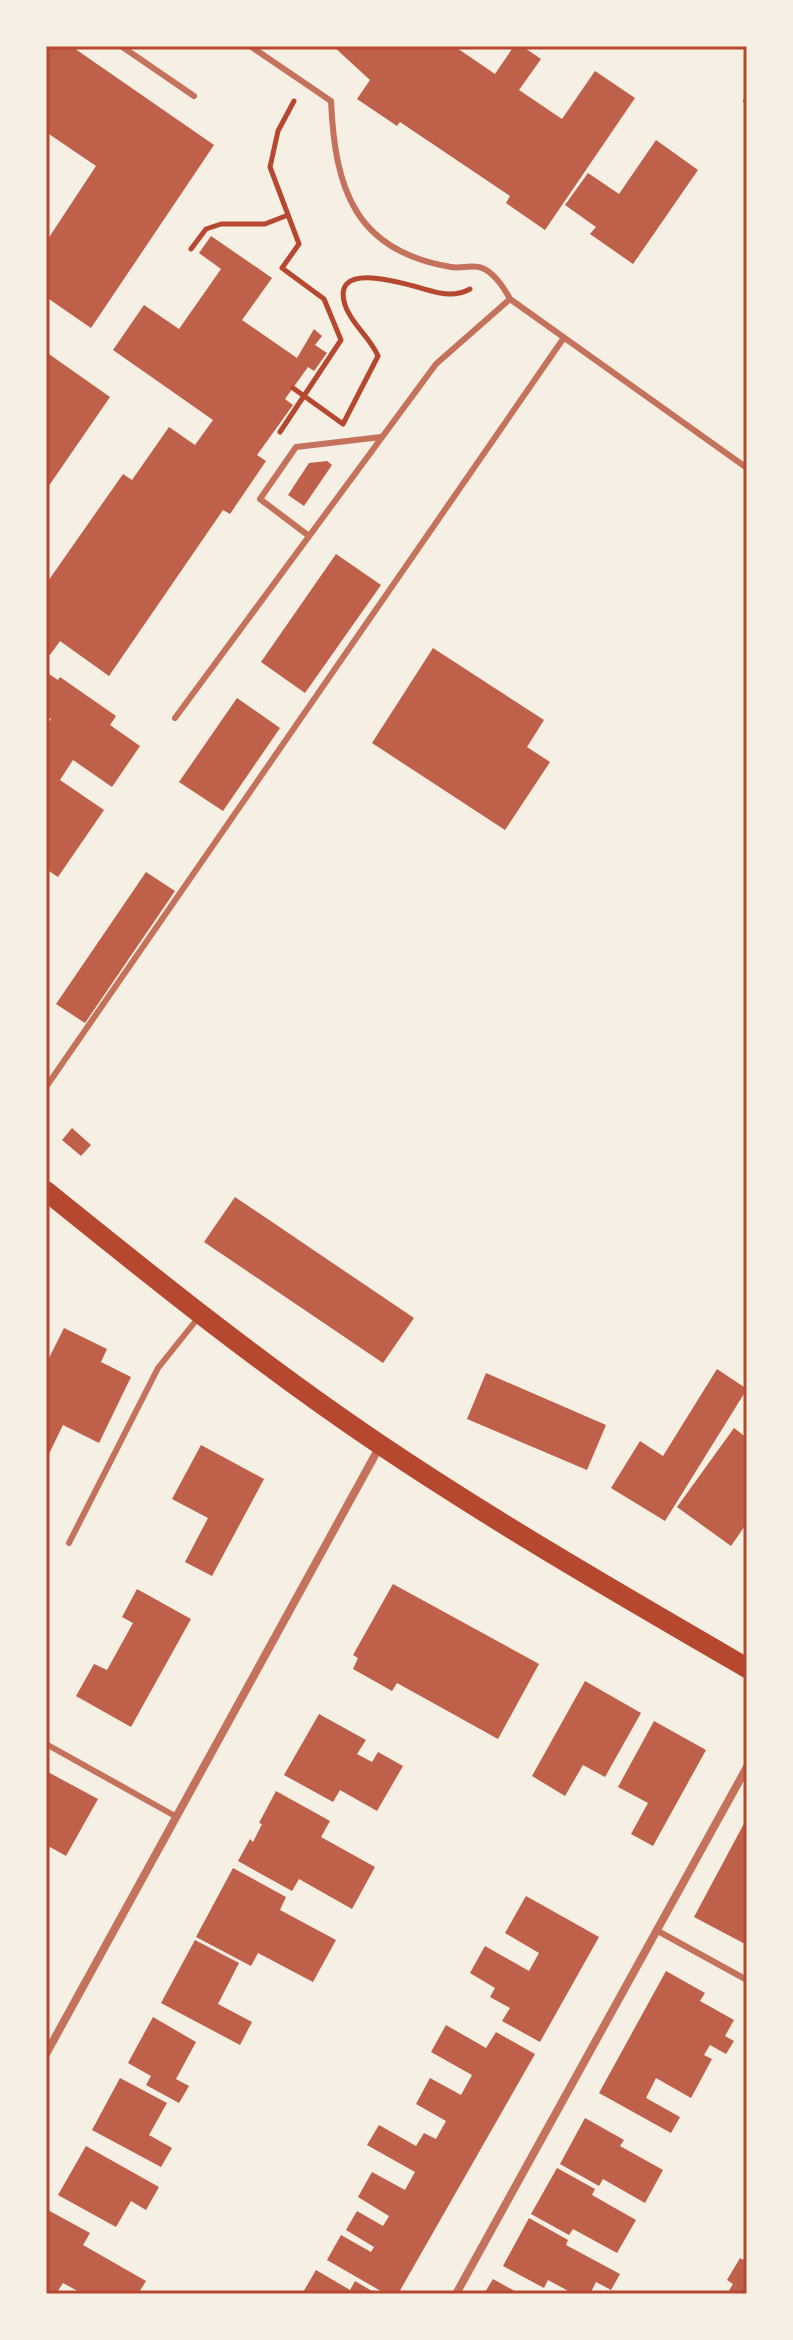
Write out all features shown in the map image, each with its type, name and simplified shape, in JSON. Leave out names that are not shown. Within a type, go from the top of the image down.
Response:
[{"type":"main road","points":[[46,1191],[235,1343],[380,1445],[593,1578],[747,1668]]},
{"type":"street","points":[[46,2054],[380,1445]]},
{"type":"street","points":[[456,2294],[747,1767]]},
{"type":"lane","points":[[121,46],[194,96]]},
{"type":"lane","points":[[250,46],[331,101],[333,146],[344,191],[368,229],[407,256],[453,268],[481,267],[502,284],[510,299],[747,468]]},
{"type":"lane","points":[[175,718],[436,364],[510,299]]},
{"type":"lane","points":[[46,1087],[563,339]]},
{"type":"lane","points":[[309,536],[260,499],[296,447],[381,437]]},
{"type":"lane","points":[[69,1543],[158,1368],[200,1315]]},
{"type":"lane","points":[[46,1744],[175,1816]]},
{"type":"lane","points":[[656,1930],[747,1980]]},
{"type":"path","points":[[279,433],[341,340],[324,299],[282,268],[299,244],[270,167],[278,131],[305,83]]},
{"type":"path","points":[[191,249],[206,229],[221,224],[265,224],[288,215]]},
{"type":"path","points":[[293,388],[343,424],[378,356],[372,342],[348,313],[344,290],[351,281],[362,276],[442,294],[462,293],[478,285],[488,273]]},
{"type":"building","points":[[46,46],[71,46],[214,145],[91,328],[46,297],[46,242],[96,166],[46,132]]},
{"type":"building","points":[[333,46],[454,46],[495,74],[514,46],[522,46],[541,59],[519,90],[562,119],[595,71],[635,98],[545,230],[506,203],[510,196],[400,122],[397,126],[357,99],[370,80]]},
{"type":"building","points":[[656,140],[698,170],[633,264],[590,234],[596,227],[565,205],[588,173],[619,194]]},
{"type":"building","points":[[211,236],[272,278],[242,320],[297,358],[314,329],[322,336],[315,345],[327,353],[314,371],[308,367],[285,399],[293,405],[257,455],[266,461],[230,514],[223,510],[109,676],[60,641],[50,655],[46,652],[46,584],[123,474],[132,480],[169,427],[195,445],[213,420],[113,350],[144,305],[179,329],[221,269],[199,253]]},
{"type":"building","points":[[46,352],[110,397],[46,490]]},
{"type":"building","points":[[327,461],[332,465],[304,506],[288,495],[309,463]]},
{"type":"building","points":[[336,554],[381,585],[305,693],[261,662]]},
{"type":"building","points":[[433,648],[544,720],[527,747],[550,762],[505,830],[372,743]]},
{"type":"building","points":[[46,672],[58,680],[60,677],[116,716],[110,725],[140,746],[112,787],[73,760],[60,780],[104,810],[58,877],[46,869],[46,726],[51,719],[46,716]]},
{"type":"building","points":[[237,698],[280,728],[223,811],[179,782]]},
{"type":"building","points":[[146,872],[175,891],[85,1023],[56,1004]]},
{"type":"building","points":[[72,1128],[91,1145],[81,1156],[62,1140]]},
{"type":"building","points":[[235,1197],[414,1318],[383,1363],[204,1242]]},
{"type":"building","points":[[64,1328],[107,1349],[101,1362],[131,1377],[99,1443],[63,1425],[46,1460],[46,1364]]},
{"type":"building","points":[[717,1369],[747,1389],[665,1521],[611,1488],[640,1441],[663,1456]]},
{"type":"building","points":[[486,1373],[606,1425],[587,1470],[467,1419]]},
{"type":"building","points":[[734,1428],[747,1438],[747,1523],[731,1546],[677,1507]]},
{"type":"building","points":[[201,1445],[264,1479],[212,1576],[185,1562],[208,1518],[172,1499]]},
{"type":"building","points":[[393,1584],[539,1664],[498,1739],[397,1683],[392,1691],[353,1669],[358,1658],[353,1655]]},
{"type":"building","points":[[137,1589],[191,1619],[131,1727],[76,1696],[94,1664],[107,1670],[133,1623],[122,1617]]},
{"type":"building","points":[[585,1681],[641,1713],[605,1777],[583,1765],[565,1796],[532,1776]]},
{"type":"building","points":[[319,1714],[366,1740],[357,1754],[372,1762],[378,1752],[403,1766],[377,1811],[340,1790],[333,1802],[284,1775]]},
{"type":"building","points":[[654,1721],[706,1750],[653,1846],[631,1834],[648,1803],[618,1787]]},
{"type":"building","points":[[46,1771],[98,1799],[66,1856],[50,1847],[46,1855]]},
{"type":"building","points":[[276,1791],[330,1821],[321,1837],[375,1867],[352,1909],[299,1879],[292,1891],[238,1861],[250,1839],[253,1842]]},
{"type":"building","points":[[747,1818],[747,1945],[694,1917]]},
{"type":"building","points":[[233,1868],[286,1897],[280,1910],[336,1940],[313,1982],[258,1953],[251,1966],[196,1937]]},
{"type":"building","points":[[526,1896],[599,1937],[540,2042],[502,2021],[510,2008],[490,1997],[495,1988],[470,1973],[485,1946],[529,1971],[539,1953],[505,1933]]},
{"type":"building","points":[[195,1940],[239,1963],[218,2004],[252,2022],[240,2045],[161,2003]]},
{"type":"building","points":[[666,1971],[705,1993],[700,2001],[734,2020],[725,2036],[734,2041],[726,2054],[710,2045],[704,2055],[712,2059],[691,2098],[656,2078],[646,2098],[680,2117],[671,2133],[599,2093]]},
{"type":"building","points":[[153,2017],[196,2042],[176,2079],[189,2086],[179,2103],[146,2085],[151,2076],[128,2063]]},
{"type":"building","points":[[446,2025],[486,2048],[496,2032],[535,2054],[398,2294],[386,2294],[327,2260],[341,2235],[371,2252],[374,2247],[346,2230],[357,2211],[383,2226],[389,2216],[358,2197],[372,2172],[405,2190],[415,2172],[367,2145],[379,2125],[416,2146],[424,2133],[436,2139],[446,2121],[416,2104],[430,2078],[461,2095],[472,2075],[431,2052]]},
{"type":"building","points":[[120,2078],[167,2103],[149,2135],[172,2148],[161,2167],[92,2130]]},
{"type":"building","points":[[585,2118],[624,2140],[620,2146],[663,2170],[645,2203],[603,2179],[599,2186],[560,2164]]},
{"type":"building","points":[[86,2146],[159,2187],[146,2210],[131,2201],[116,2227],[58,2195]]},
{"type":"building","points":[[557,2168],[595,2189],[592,2195],[636,2220],[617,2253],[573,2229],[569,2235],[531,2214]]},
{"type":"building","points":[[46,2209],[90,2233],[83,2245],[146,2281],[138,2294],[83,2294],[63,2283],[56,2294],[46,2292]]},
{"type":"building","points":[[529,2218],[568,2240],[566,2245],[620,2274],[611,2290],[596,2282],[590,2294],[574,2294],[548,2280],[544,2288],[503,2266]]},
{"type":"building","points":[[747,2253],[747,2294],[727,2294],[733,2284],[727,2280],[740,2258],[743,2260]]},
{"type":"building","points":[[316,2270],[350,2290],[355,2281],[377,2294],[302,2294]]},
{"type":"building","points":[[493,2279],[520,2294],[484,2294]]}]
